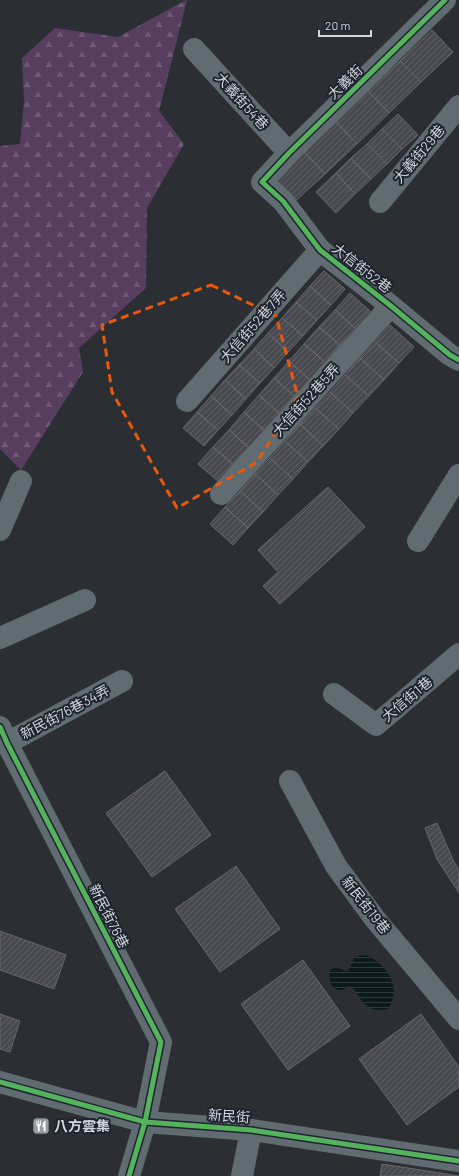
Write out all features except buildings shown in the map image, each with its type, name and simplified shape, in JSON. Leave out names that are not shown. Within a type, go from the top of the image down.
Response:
[{"type":"street","name":"大義街","points":[[262,182],[289,153],[445,0]]},
{"type":"street","name":"大義街54巷","points":[[194,49],[289,153]]},
{"type":"street","name":"大義街29巷","points":[[380,202],[459,106]]},
{"type":"street","name":"大信街52巷","points":[[262,182],[283,201],[320,250],[450,355],[459,360]]},
{"type":"street","name":"大信街52巷7弄","points":[[187,402],[320,250]]},
{"type":"street","name":"大信街52巷5弄","points":[[221,494],[391,306]]},
{"type":"street","points":[[418,541],[459,474]]},
{"type":"street","points":[[0,530],[21,481]]},
{"type":"street","points":[[0,638],[85,600]]},
{"type":"street","name":"大信街1巷","points":[[334,694],[376,725],[459,654]]},
{"type":"street","name":"新民街76巷34弄","points":[[4,735],[122,681]]},
{"type":"street","name":"新民街76巷","points":[[4,735],[161,1042],[144,1122],[129,1176]]},
{"type":"street","name":"新民街19巷","points":[[290,781],[336,866],[375,919],[459,1019]]},
{"type":"street","name":"新民街","points":[[1,1085],[144,1122],[251,1130],[459,1161]]},
{"type":"street","points":[[242,1176],[251,1130]]},
{"type":"highlighted area","points":[[211,285],[276,316],[298,397],[257,462],[177,508],[112,392],[102,325]]},
{"type":"green space","points":[[186,0],[159,111],[184,144],[147,208],[146,288],[79,348],[83,372],[21,470],[0,449],[0,146],[20,144],[24,101],[22,58],[55,28],[118,37]]},
{"type":"shaded area","points":[[366,955],[380,964],[386,971],[393,985],[394,993],[388,1009],[378,1010],[370,1008],[351,987],[349,986],[340,990],[331,984],[329,975],[330,970],[337,968],[347,971],[350,968],[354,958]]},
{"type":"cycle path","points":[[445,0],[289,153],[262,182],[283,201],[320,250],[450,355],[459,360]]},
{"type":"cycle path","points":[[0,727],[161,1042],[145,1122],[129,1176]]},
{"type":"cycle path","points":[[0,1082],[145,1122],[251,1130],[459,1161]]},
{"type":"place","name":"八方雲集","points":[[41,1126]]}]
